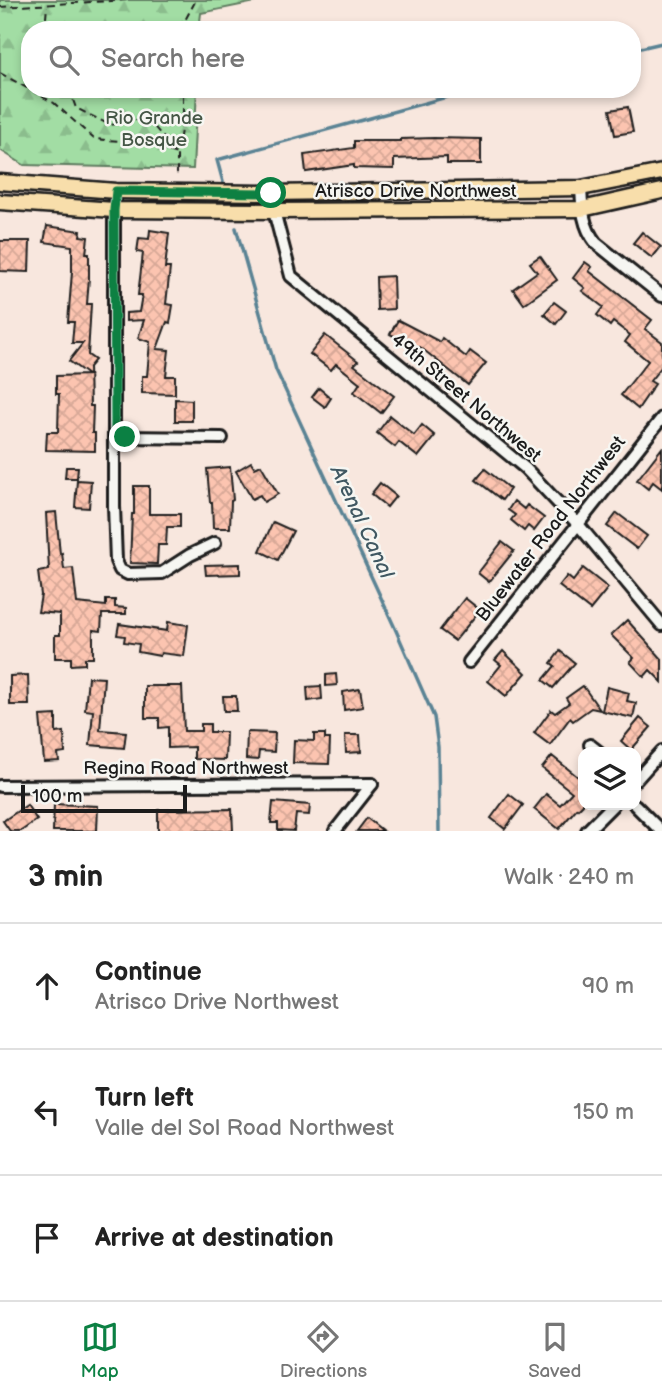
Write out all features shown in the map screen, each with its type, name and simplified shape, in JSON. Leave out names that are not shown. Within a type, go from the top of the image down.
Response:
[{"type":"main road","name":"Atrisco Drive Northwest","points":[[0,182],[116,191],[271,193],[581,188],[662,173]]},
{"type":"main road","name":"Atrisco Drive Northwest","points":[[0,202],[114,210],[582,209],[662,191]]},
{"type":"street","points":[[581,188],[582,209],[588,233],[596,243],[662,296]]},
{"type":"street","points":[[116,191],[116,561],[120,570],[128,574],[162,573],[215,543]]},
{"type":"street","name":"49th Street Northwest","points":[[271,193],[291,276],[525,468],[577,523],[662,625]]},
{"type":"street","name":"Bluewater Road Northwest","points":[[468,662],[662,418]]},
{"type":"street","points":[[115,437],[222,438]]},
{"type":"street","points":[[641,774],[662,751]]},
{"type":"street","name":"Regina Road Northwest","points":[[0,786],[372,784],[335,831]]},
{"type":"street","points":[[587,831],[608,810]]},
{"type":"street","points":[[640,810],[661,831]]},
{"type":"path","points":[[0,7],[129,0]]},
{"type":"path","points":[[184,21],[195,0]]},
{"type":"path","points":[[46,21],[47,5]]},
{"type":"path","points":[[0,73],[21,85]]},
{"type":"path","points":[[45,98],[94,139],[145,143],[177,154]]},
{"type":"path","points":[[72,98],[76,107],[110,125],[147,118],[177,154]]},
{"type":"path","points":[[177,183],[183,98]]},
{"type":"green space","name":"Rio Grande Bosque","points":[[0,0],[265,0],[201,13],[200,21],[21,21],[21,98],[197,98],[193,169],[24,165],[0,150]]},
{"type":"building","points":[[628,107],[633,132],[615,135],[610,110]]},
{"type":"building","points":[[481,139],[481,164],[447,164],[447,157],[394,159],[394,169],[354,168],[354,165],[306,172],[304,155],[354,148],[354,141]]},
{"type":"building","points":[[47,226],[81,231],[80,236],[88,237],[87,304],[91,304],[88,355],[95,360],[89,367],[95,451],[46,450],[47,432],[58,432],[59,394],[56,394],[56,376],[88,375],[69,361],[83,343],[72,343],[74,322],[68,322],[72,246],[44,242]]},
{"type":"building","points":[[150,230],[169,233],[165,268],[170,268],[166,304],[173,305],[170,323],[167,322],[157,349],[169,350],[166,376],[175,376],[175,394],[142,393],[142,376],[147,376],[150,342],[138,338],[144,320],[126,321],[126,313],[139,312],[142,295],[138,295],[143,253],[137,252],[139,238],[149,239]]},
{"type":"building","points":[[642,232],[661,247],[652,258],[633,243]]},
{"type":"building","points":[[0,241],[30,241],[29,272],[0,271]]},
{"type":"building","points":[[540,256],[557,280],[524,304],[513,289],[537,272],[530,263]]},
{"type":"building","points":[[585,262],[592,267],[589,271],[652,320],[645,329],[662,342],[662,366],[650,381],[655,384],[638,409],[621,395],[648,361],[625,342],[630,335],[613,322],[610,326],[597,315],[603,307],[582,291],[585,288],[573,278]]},
{"type":"building","points":[[393,276],[394,309],[377,310],[376,277]]},
{"type":"building","points":[[554,302],[566,311],[556,324],[544,314]]},
{"type":"building","points":[[398,320],[440,342],[442,338],[466,357],[470,351],[486,363],[468,385],[420,347],[418,349],[390,334]]},
{"type":"building","points":[[325,335],[358,361],[354,365],[394,396],[381,413],[354,392],[360,383],[336,364],[331,370],[310,354]]},
{"type":"building","points":[[319,388],[331,398],[325,407],[312,397]]},
{"type":"building","points":[[175,399],[192,400],[192,421],[175,421]]},
{"type":"building","points":[[390,416],[414,435],[422,425],[435,436],[418,457],[399,442],[395,447],[377,433]]},
{"type":"building","points":[[662,448],[662,489],[653,482],[648,489],[637,480]]},
{"type":"building","points":[[251,462],[255,468],[261,465],[278,494],[264,502],[260,495],[252,499],[236,471]]},
{"type":"building","points":[[66,467],[78,467],[77,478],[65,478]]},
{"type":"building","points":[[230,467],[233,500],[230,528],[213,528],[207,469]]},
{"type":"building","points":[[485,469],[510,489],[502,500],[476,480]]},
{"type":"building","points":[[77,480],[91,481],[89,508],[75,507]]},
{"type":"building","points":[[380,483],[396,496],[387,507],[371,494]]},
{"type":"building","points":[[134,486],[149,486],[149,514],[180,514],[180,527],[167,527],[166,545],[158,545],[157,564],[130,563]]},
{"type":"building","points":[[514,501],[524,509],[527,505],[544,518],[534,531],[528,526],[524,531],[511,520],[515,515],[508,510]]},
{"type":"building","points":[[56,512],[60,554],[62,553],[64,569],[73,568],[77,603],[106,606],[106,600],[115,600],[115,607],[126,608],[126,614],[102,614],[101,631],[93,630],[93,658],[85,658],[85,664],[71,665],[71,658],[55,658],[55,635],[60,635],[60,614],[38,612],[41,595],[38,572],[49,570],[46,513]]},
{"type":"building","points":[[617,513],[647,536],[637,549],[607,526]]},
{"type":"building","points":[[273,522],[293,531],[278,560],[260,551]]},
{"type":"building","points":[[502,542],[514,551],[489,582],[478,573]]},
{"type":"building","points":[[240,564],[240,574],[206,575],[205,565]]},
{"type":"building","points":[[583,568],[608,588],[590,610],[559,586],[567,576],[573,581]]},
{"type":"building","points":[[465,598],[480,610],[455,641],[440,630]]},
{"type":"building","points":[[627,620],[662,659],[662,682],[650,670],[644,677],[630,662],[634,658],[611,635]]},
{"type":"building","points":[[168,622],[188,625],[184,656],[138,652],[139,644],[124,642],[125,636],[117,635],[119,624],[167,631]]},
{"type":"building","points":[[503,651],[526,673],[506,696],[488,681],[501,665],[495,660]]},
{"type":"building","points":[[560,651],[575,663],[553,688],[543,680],[555,666],[551,663]]},
{"type":"building","points":[[336,674],[337,685],[326,686],[326,675]]},
{"type":"building","points":[[28,675],[29,705],[10,705],[10,676]]},
{"type":"building","points":[[88,677],[104,678],[100,730],[126,732],[124,748],[90,745],[93,711],[85,710]]},
{"type":"building","points":[[145,686],[182,686],[184,731],[201,731],[201,724],[210,724],[210,732],[226,732],[225,760],[194,759],[194,747],[168,748],[168,727],[159,728],[159,718],[145,718]]},
{"type":"building","points":[[321,686],[322,699],[308,701],[307,687]]},
{"type":"building","points":[[583,686],[600,710],[591,708],[573,721],[570,718],[550,745],[534,733],[551,710],[555,713],[569,703],[566,698]]},
{"type":"building","points":[[607,687],[629,693],[627,701],[636,703],[633,718],[602,711]]},
{"type":"building","points":[[360,689],[363,707],[344,710],[343,692]]},
{"type":"building","points":[[223,696],[236,696],[237,711],[224,711]]},
{"type":"building","points":[[56,715],[56,733],[64,732],[65,753],[58,754],[59,761],[44,762],[40,716]]},
{"type":"building","points":[[640,718],[651,727],[634,747],[628,747],[621,741]]},
{"type":"building","points":[[247,732],[275,733],[274,752],[259,751],[258,760],[246,759]]},
{"type":"building","points":[[314,734],[325,734],[325,739],[330,739],[329,764],[293,763],[294,740],[314,741]]},
{"type":"building","points":[[345,735],[360,735],[361,752],[346,753]]},
{"type":"building","points":[[552,756],[578,777],[578,809],[559,829],[534,809],[546,794],[560,805],[572,792],[542,768]]},
{"type":"building","points":[[509,794],[523,805],[505,829],[491,818]]},
{"type":"building","points":[[273,802],[310,805],[309,815],[296,814],[294,831],[278,830],[278,823],[271,823]]},
{"type":"building","points":[[54,804],[98,806],[97,831],[53,831]]},
{"type":"building","points":[[27,805],[37,820],[21,831],[10,831],[3,821]]},
{"type":"building","points":[[232,809],[233,831],[158,831],[158,810]]},
{"type":"building","points":[[367,818],[383,831],[357,831]]},
{"type":"waterway","points":[[641,48],[662,43]]},
{"type":"waterway","points":[[223,182],[217,160],[443,98]]},
{"type":"waterway","name":"Arenal Canal","points":[[236,228],[276,370],[434,717],[438,747],[439,831]]},
{"type":"route","points":[[125,437],[115,437],[116,191],[271,193]]}]
